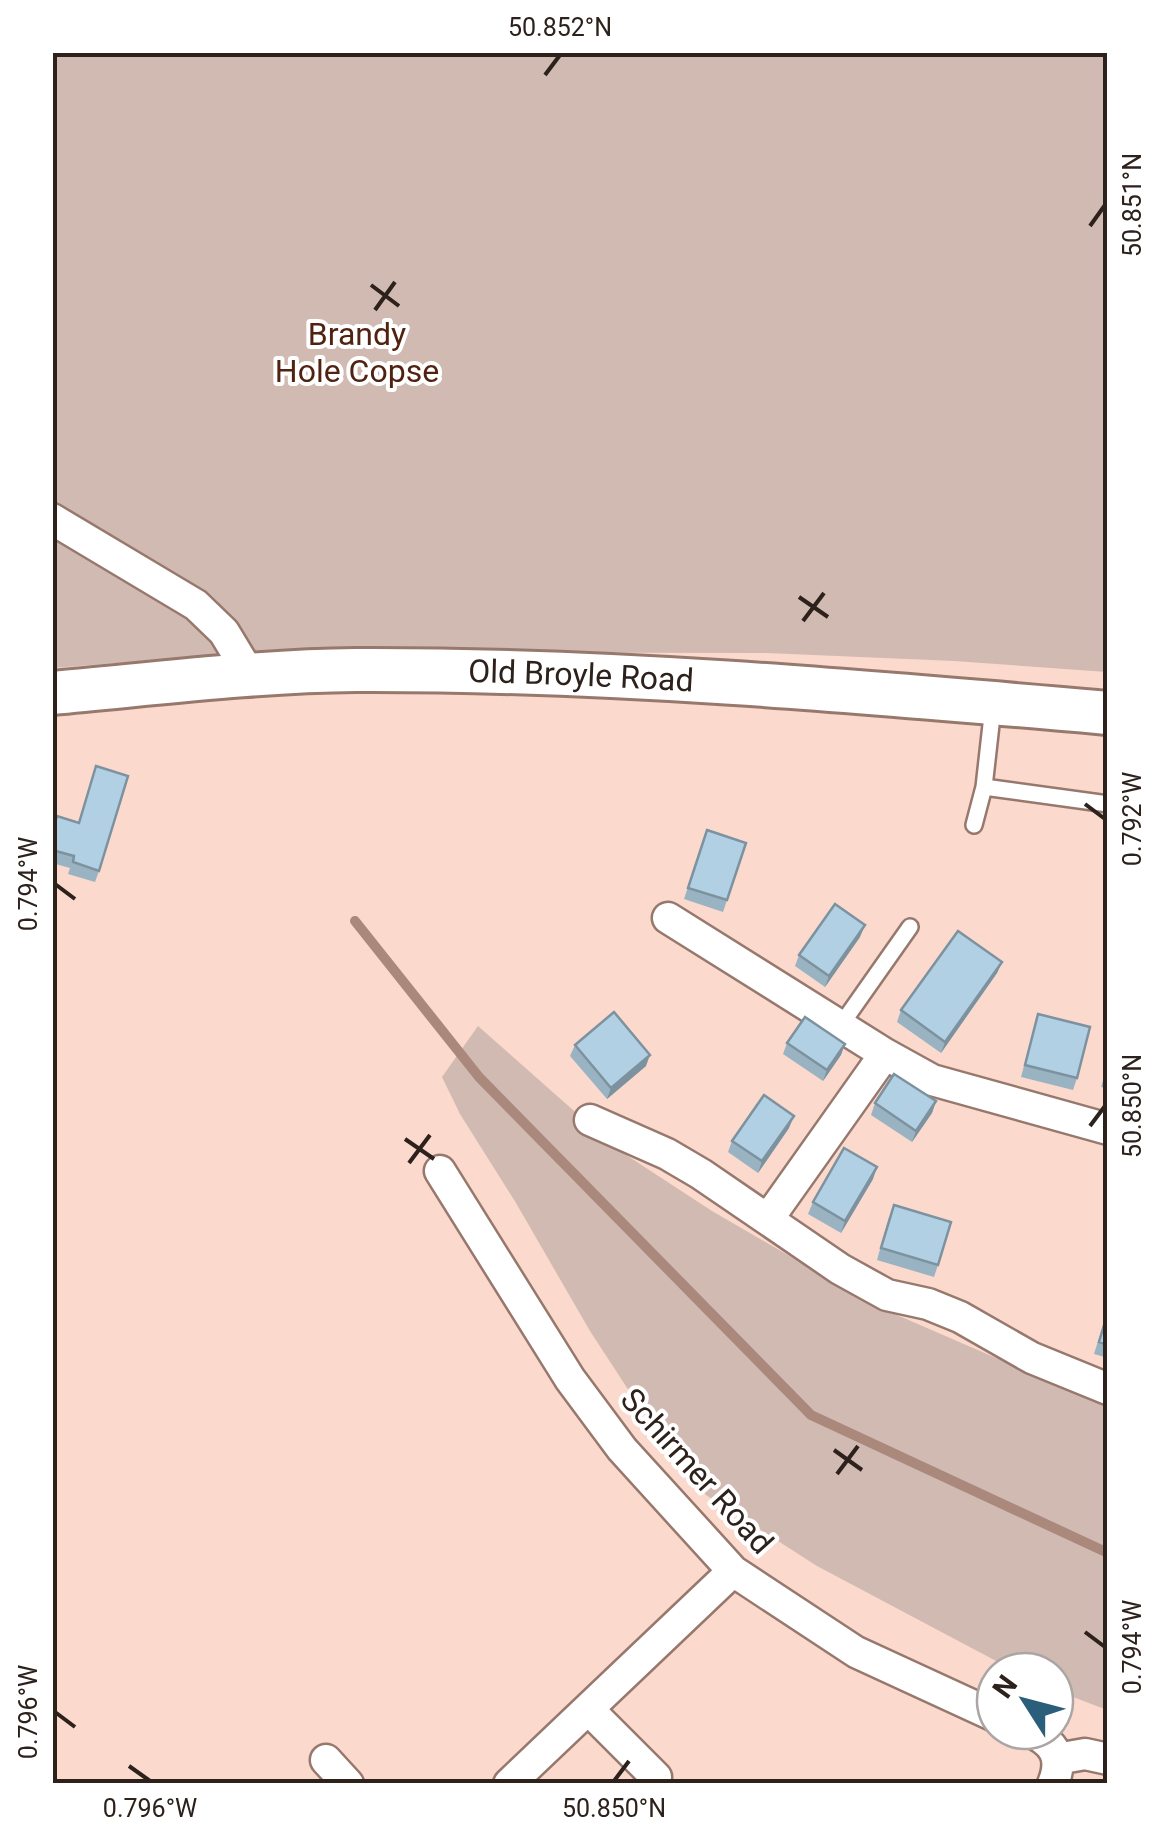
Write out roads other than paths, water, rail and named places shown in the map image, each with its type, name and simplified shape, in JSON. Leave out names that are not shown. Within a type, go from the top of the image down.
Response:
[{"type":"main road","name":"Old Broyle Road","points":[[52,692],[354,670],[638,676],[1108,714]]},
{"type":"street","points":[[52,519],[196,605],[224,632],[250,675]]},
{"type":"street","points":[[668,918],[932,1080],[1108,1129]]},
{"type":"street","points":[[768,1219],[885,1054]]},
{"type":"street","points":[[590,1120],[667,1154],[701,1174],[840,1269],[887,1295],[928,1304],[960,1317],[1032,1358],[1108,1389]]},
{"type":"street","name":"Schirmer Road","points":[[440,1172],[570,1380],[622,1449],[733,1571],[856,1652],[975,1707]]},
{"type":"street","points":[[510,1784],[733,1571]]},
{"type":"street","points":[[588,1708],[656,1777]]},
{"type":"street","points":[[1055,1771],[1085,1754],[1108,1759]]},
{"type":"street","points":[[326,1760],[348,1784]]},
{"type":"lane","points":[[974,825],[984,787],[993,704]]},
{"type":"lane","points":[[984,787],[1108,804]]},
{"type":"lane","points":[[841,1025],[910,927]]},
{"type":"waterway","points":[[355,921],[479,1077],[811,1415],[1108,1553]]},
{"type":"park label","name":"Brandy Hole Copse","points":[[357,352]]}]
